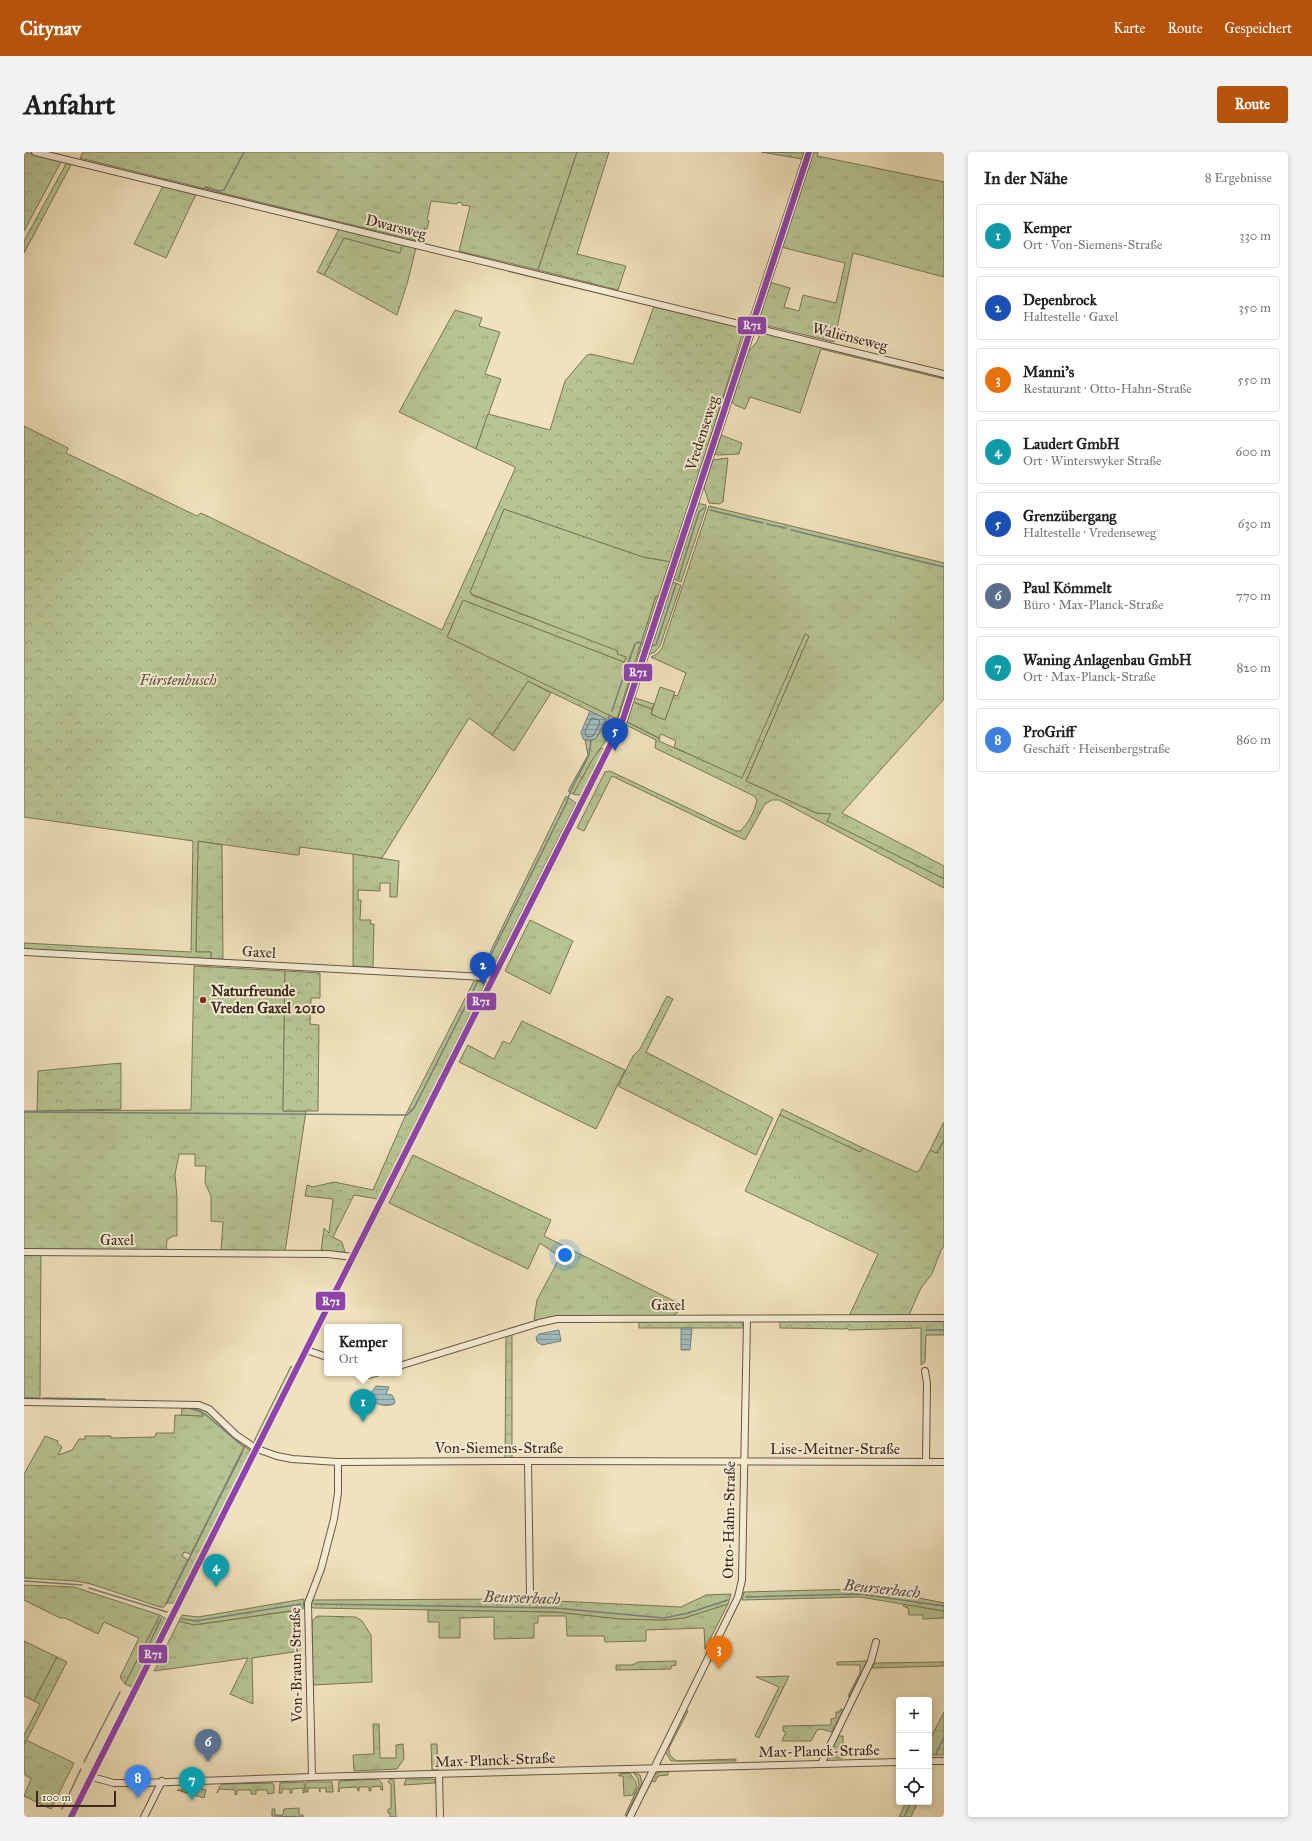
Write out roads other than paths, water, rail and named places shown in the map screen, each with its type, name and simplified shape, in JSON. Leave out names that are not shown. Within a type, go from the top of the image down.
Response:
[{"type":"main road","name":"Vredenseweg","points":[[622,722],[809,152]]},
{"type":"street","name":"Dwarsweg","points":[[35,152],[751,326]]},
{"type":"street","name":"Waliënseweg","points":[[751,326],[944,374]]},
{"type":"street","points":[[71,1817],[622,722]]},
{"type":"street","name":"Gaxel","points":[[24,952],[484,977],[492,980]]},
{"type":"street","name":"Gaxel","points":[[24,1252],[328,1254],[353,1257]]},
{"type":"street","name":"Gaxel","points":[[402,1365],[557,1319],[944,1318]]},
{"type":"street","name":"Otto-Hahn-Straße","points":[[630,1817],[738,1597],[742,1580],[747,1319]]},
{"type":"street","points":[[306,1350],[324,1356]]},
{"type":"street","points":[[925,1371],[927,1383],[926,1462]]},
{"type":"street","name":"Von-Siemens-Straße","points":[[24,1402],[199,1405],[209,1409],[236,1435],[257,1449],[277,1456],[292,1459],[338,1462],[528,1460],[744,1462]]},
{"type":"street","points":[[528,1460],[530,1594]]},
{"type":"street","name":"Von-Braun-Straße","points":[[312,1776],[308,1603],[322,1569],[334,1519],[338,1493],[338,1462]]},
{"type":"street","name":"Lise-Meitner-Straße","points":[[744,1462],[944,1462]]},
{"type":"street","points":[[821,1764],[872,1661],[876,1642]]},
{"type":"street","points":[[932,1761],[944,1761]]},
{"type":"street","name":"Max-Planck-Straße","points":[[92,1776],[114,1783],[312,1776],[896,1762]]},
{"type":"street","points":[[438,1774],[440,1817]]},
{"type":"street","points":[[144,1817],[162,1781]]},
{"type":"water","points":[[590,711],[606,719],[596,739],[589,741],[583,739],[581,732]]},
{"type":"water","points":[[681,1328],[692,1328],[690,1350],[681,1350]]},
{"type":"water","points":[[559,1330],[561,1341],[542,1345],[537,1342],[536,1337],[539,1334]]},
{"type":"water","points":[[376,1386],[389,1387],[386,1394],[392,1395],[395,1401],[394,1404],[383,1405],[377,1404],[373,1401],[371,1393]]},
{"type":"waterway","points":[[202,190],[206,187],[219,191],[224,190],[244,152]]},
{"type":"waterway","points":[[678,579],[699,512],[704,508]]},
{"type":"waterway","points":[[710,510],[763,523]]},
{"type":"waterway","points":[[767,524],[785,528]]},
{"type":"waterway","points":[[791,530],[944,567]]},
{"type":"waterway","points":[[651,646],[656,645],[676,584]]},
{"type":"waterway","points":[[628,663],[635,644],[638,642],[643,644]]},
{"type":"waterway","points":[[612,711],[626,669]]},
{"type":"waterway","points":[[481,975],[566,804],[571,790],[589,755],[591,741]]},
{"type":"waterway","points":[[24,1112],[407,1115],[414,1108],[479,979]]},
{"type":"waterway","points":[[926,1330],[944,1330]]},
{"type":"waterway","points":[[24,1398],[38,1398]]},
{"type":"waterway","points":[[43,1398],[105,1399]]},
{"type":"waterway","points":[[187,1408],[197,1410],[206,1415],[244,1447]]},
{"type":"waterway","points":[[166,1604],[242,1453]]},
{"type":"waterway","name":"Beurserbach","points":[[24,1581],[82,1585]]},
{"type":"waterway","name":"Beurserbach","points":[[89,1588],[167,1612]]},
{"type":"waterway","name":"Beurserbach","points":[[746,1597],[860,1594],[944,1606]]},
{"type":"waterway","name":"Beurserbach","points":[[314,1604],[555,1608],[664,1618],[688,1613],[728,1600]]},
{"type":"waterway","name":"Beurserbach","points":[[182,1619],[196,1621],[301,1604]]},
{"type":"waterway","points":[[142,1659],[161,1619]]},
{"type":"waterway","points":[[84,1762],[120,1692]]},
{"type":"waterway","points":[[936,1754],[944,1737]]},
{"type":"waterway","points":[[62,1809],[81,1769]]},
{"type":"waterway","points":[[904,1817],[910,1805]]},
{"type":"place","name":"Grenzübergang","points":[[615,751]]},
{"type":"place","name":"Depenbrock","points":[[483,985]]},
{"type":"place","name":"Naturfreunde Vreden Gaxel 2010","points":[[203,1000]]},
{"type":"place","name":"Kemper","points":[[363,1422]]},
{"type":"place","name":"Laudert GmbH","points":[[216,1587]]},
{"type":"place","name":"Manni's","points":[[719,1669]]},
{"type":"place","name":"Paul Kömmelt","points":[[208,1762]]},
{"type":"place","name":"ProGriff","points":[[138,1798]]},
{"type":"place","name":"Waning Anlagenbau GmbH","points":[[192,1800]]},
{"type":"park label","name":"Fürstenbusch","points":[[178,680]]}]
